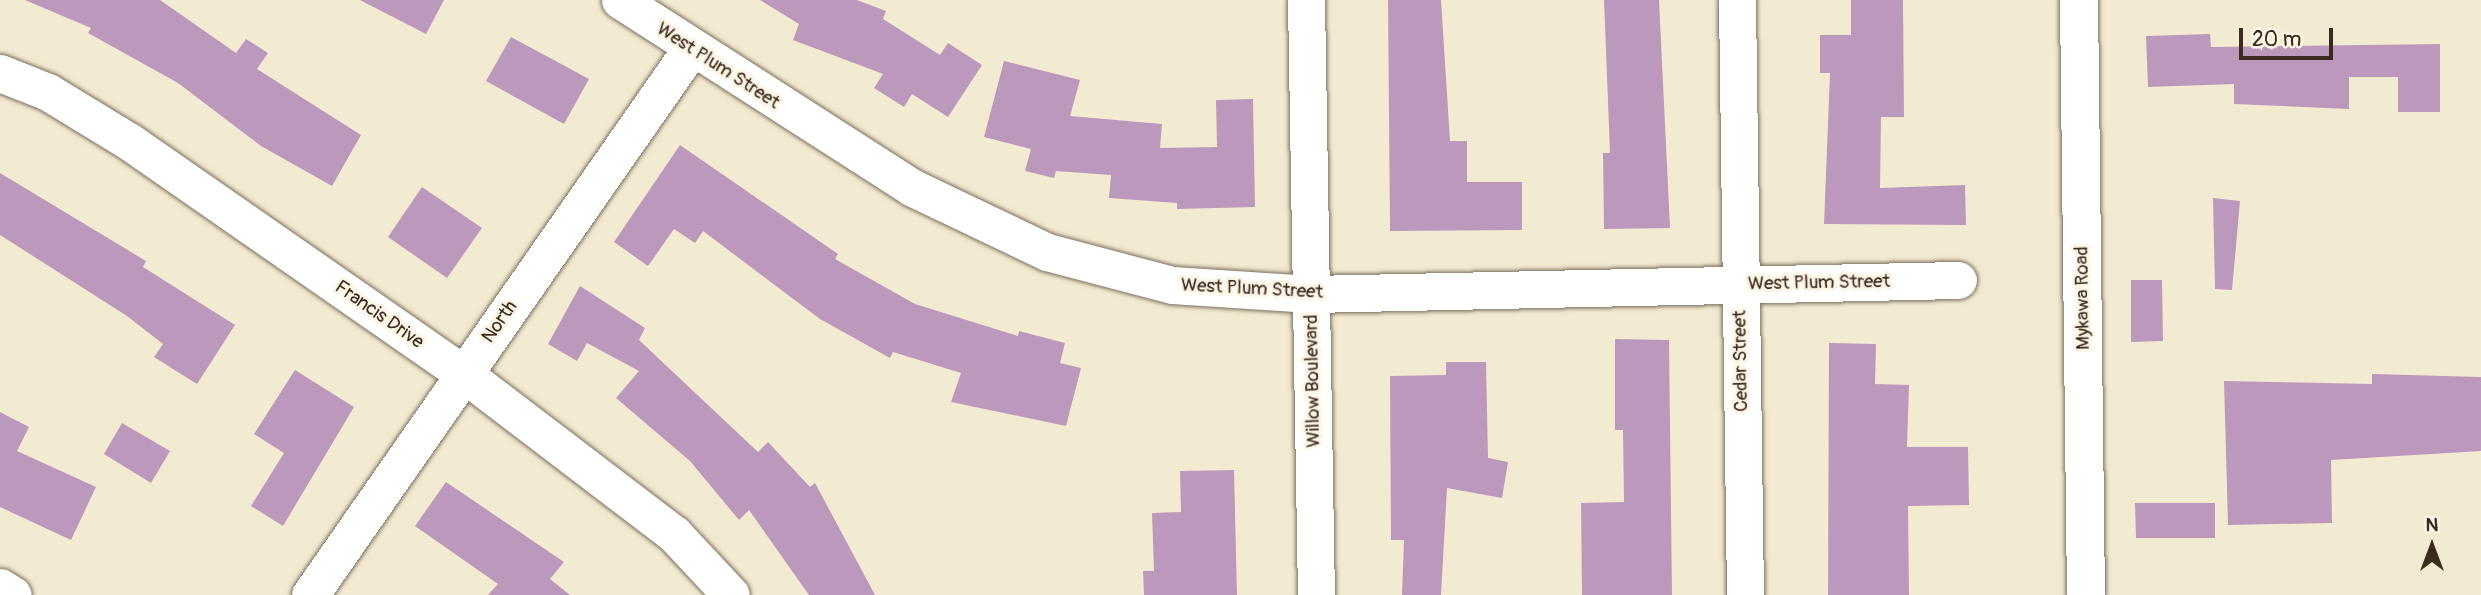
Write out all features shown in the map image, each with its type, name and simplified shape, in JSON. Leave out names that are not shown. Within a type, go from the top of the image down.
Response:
[{"type":"main road","name":"Mykawa Road","points":[[2079,0],[2086,595]]},
{"type":"street","name":"West Plum Street","points":[[620,0],[690,50],[913,188],[1047,252],[1172,285],[1311,293],[1958,280]]},
{"type":"street","name":"Willow Boulevard","points":[[1306,0],[1316,595]]},
{"type":"street","name":"Cedar Street","points":[[1737,0],[1745,595]]},
{"type":"street","name":"North","points":[[310,595],[690,50]]},
{"type":"street","name":"Francis Drive","points":[[0,73],[48,92],[130,142],[464,374],[674,534],[731,595]]},
{"type":"street","points":[[0,587],[13,595]]},
{"type":"building","points":[[25,0],[160,0],[236,53],[246,39],[268,53],[257,69],[361,135],[332,186],[261,146],[178,83],[88,33],[91,28]]},
{"type":"building","points":[[360,0],[444,0],[426,34]]},
{"type":"building","points":[[760,0],[857,0],[886,11],[883,19],[940,55],[948,43],[982,65],[948,117],[912,94],[904,107],[874,88],[883,74],[793,40],[799,24]]},
{"type":"building","points":[[1388,0],[1441,0],[1450,141],[1467,141],[1467,182],[1522,182],[1522,230],[1390,231]]},
{"type":"building","points":[[1604,0],[1659,0],[1670,228],[1604,229],[1603,153],[1610,153]]},
{"type":"building","points":[[1851,0],[1903,0],[1904,117],[1881,117],[1880,188],[1965,185],[1966,225],[1824,224],[1830,73],[1820,73],[1820,35],[1851,35]]},
{"type":"building","points":[[2210,34],[2211,47],[2440,44],[2440,112],[2398,112],[2398,77],[2349,77],[2349,109],[2234,104],[2234,84],[2148,87],[2146,36]]},
{"type":"building","points":[[511,37],[589,79],[564,124],[486,81]]},
{"type":"building","points":[[1004,61],[1080,80],[1070,116],[1162,124],[1160,148],[1217,147],[1216,100],[1253,99],[1255,207],[1177,209],[1177,203],[1109,198],[1111,175],[1056,171],[1054,178],[1025,171],[1031,149],[984,137]]},
{"type":"building","points":[[680,145],[838,254],[835,259],[915,304],[1018,336],[1019,331],[1065,343],[1060,363],[1081,368],[1066,426],[951,402],[961,373],[893,352],[890,358],[820,319],[703,231],[695,243],[674,229],[648,266],[614,242]]},
{"type":"building","points":[[0,173],[146,261],[143,267],[235,325],[197,384],[154,357],[163,344],[127,316],[0,235]]},
{"type":"building","points":[[422,187],[482,228],[447,278],[388,237]]},
{"type":"building","points":[[2213,198],[2240,201],[2232,290],[2215,289]]},
{"type":"building","points":[[2131,280],[2162,280],[2163,341],[2131,342]]},
{"type":"building","points":[[580,286],[645,328],[639,340],[758,452],[768,442],[810,487],[815,483],[875,595],[809,595],[749,510],[739,520],[690,461],[616,398],[639,371],[587,343],[577,361],[548,344]]},
{"type":"building","points":[[1615,339],[1669,340],[1672,595],[1582,595],[1581,503],[1624,502],[1623,430],[1615,430]]},
{"type":"building","points":[[1829,343],[1876,344],[1875,384],[1909,385],[1907,447],[1968,447],[1969,505],[1908,506],[1909,595],[1828,595]]},
{"type":"building","points":[[1446,362],[1486,362],[1488,458],[1508,462],[1502,498],[1447,488],[1441,595],[1402,595],[1404,540],[1391,540],[1390,376],[1446,375]]},
{"type":"building","points":[[295,370],[354,407],[283,526],[251,506],[284,453],[254,434]]},
{"type":"building","points":[[2372,374],[2481,377],[2481,451],[2331,460],[2332,523],[2228,525],[2224,381],[2372,384]]},
{"type":"building","points":[[0,412],[29,427],[17,451],[96,487],[71,540],[0,507]]},
{"type":"building","points":[[122,423],[170,451],[151,483],[104,454]]},
{"type":"building","points":[[1234,470],[1237,595],[1144,595],[1143,571],[1154,571],[1152,513],[1181,512],[1180,471]]},
{"type":"building","points":[[446,482],[564,562],[550,579],[570,595],[488,595],[498,584],[415,526]]},
{"type":"building","points":[[2135,503],[2215,503],[2215,538],[2136,538]]}]
